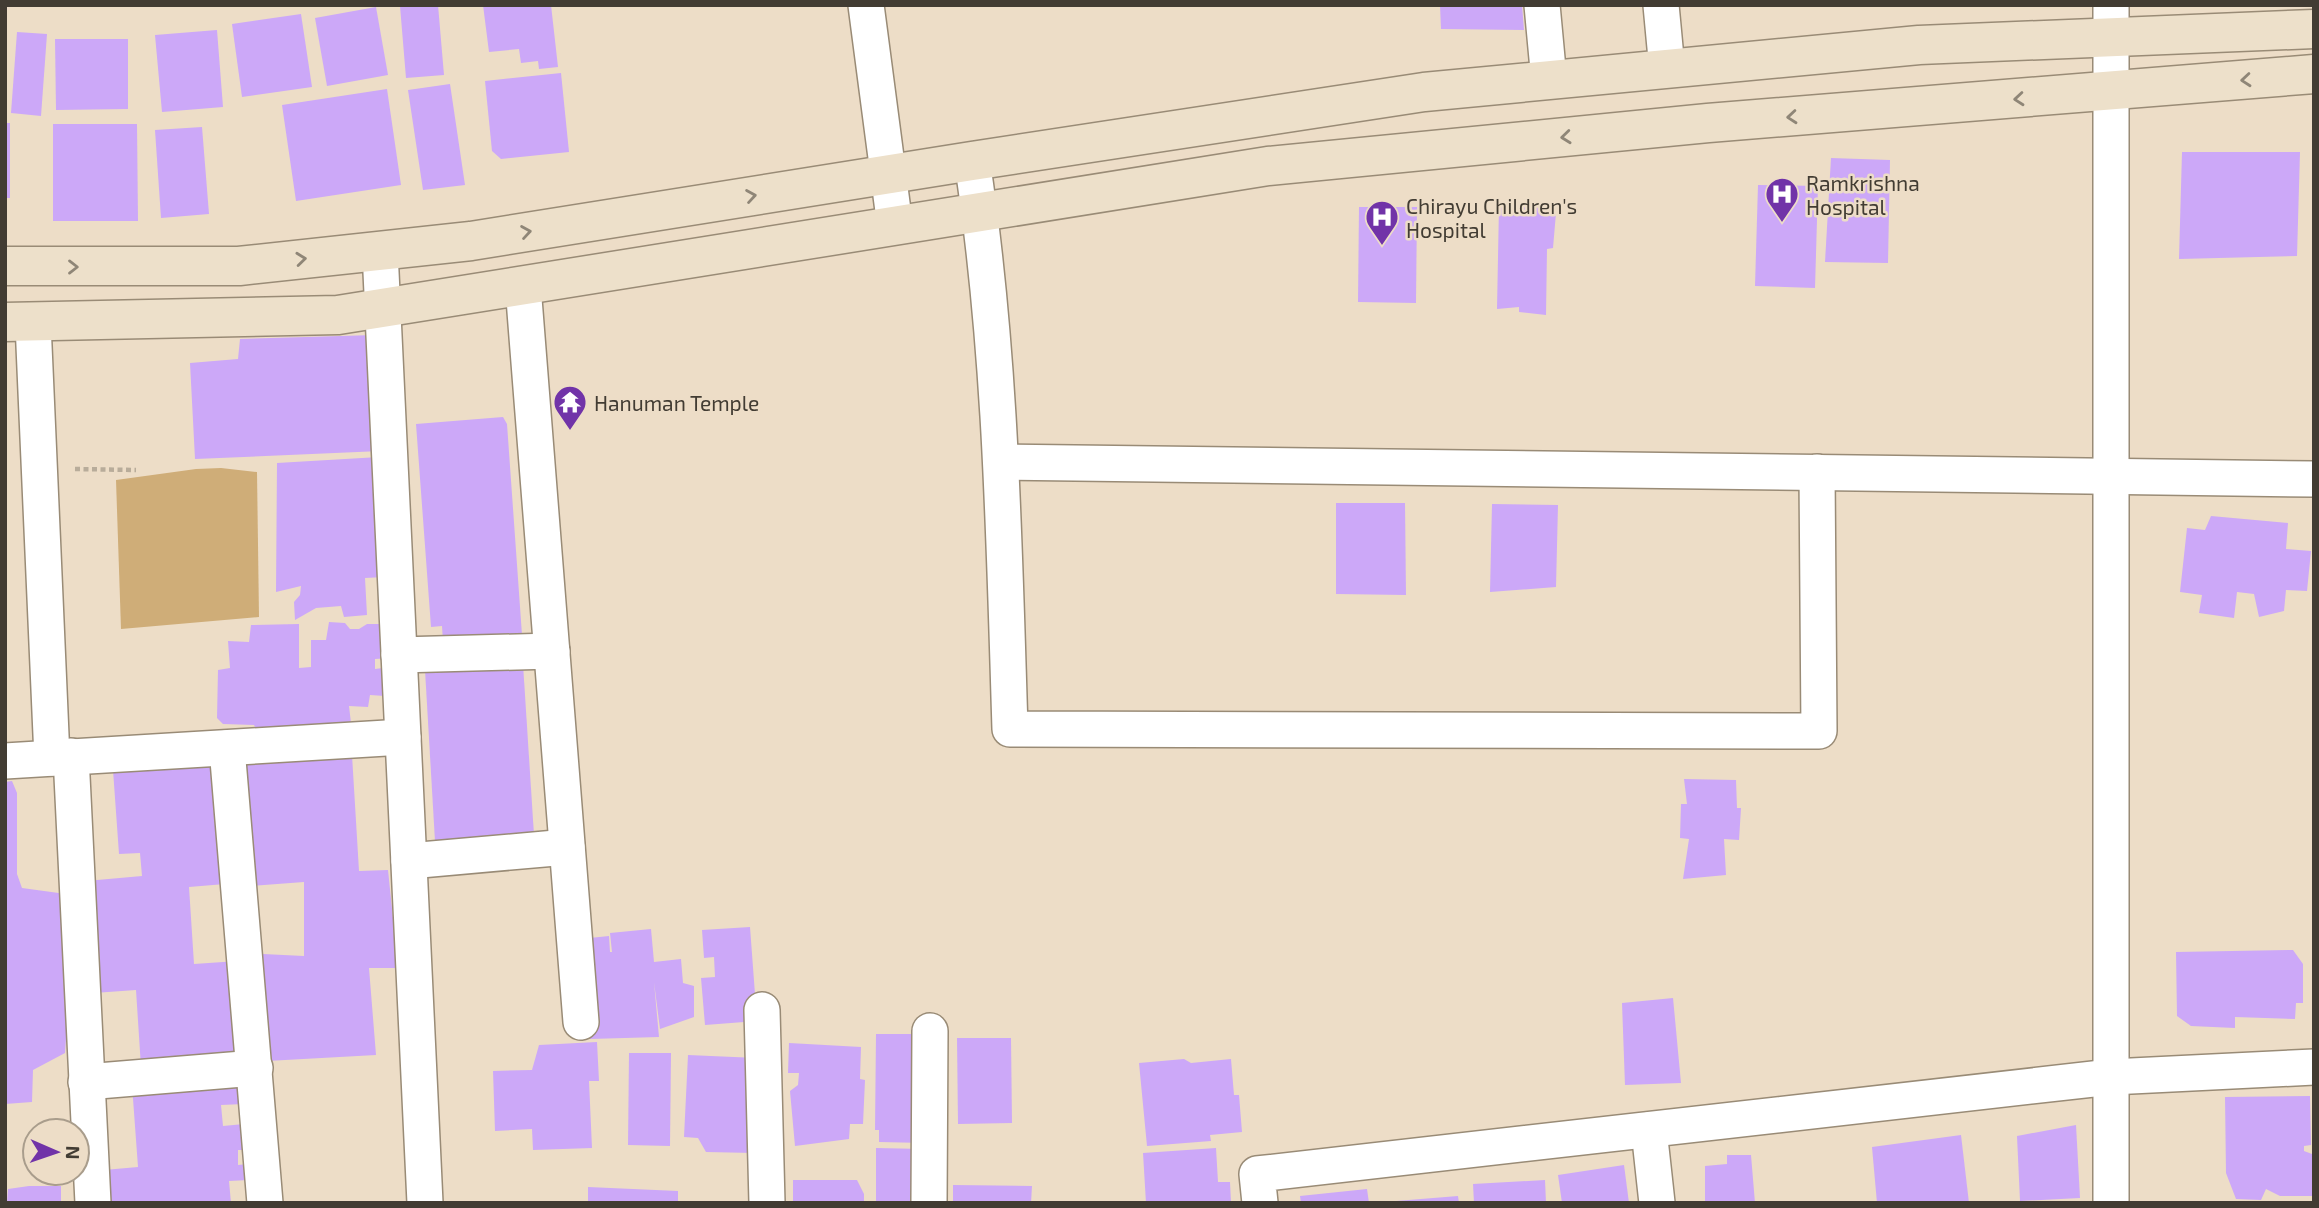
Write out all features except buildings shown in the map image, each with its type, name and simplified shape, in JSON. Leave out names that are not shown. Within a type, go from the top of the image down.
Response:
[{"type":"street","points":[[866,5],[895,226]]},
{"type":"street","points":[[1542,5],[1549,80]]},
{"type":"street","points":[[1661,5],[1667,69]]},
{"type":"street","points":[[2111,21],[2111,1203]]},
{"type":"street","points":[[5,266],[239,266],[471,241],[1424,92],[1919,45],[2111,21],[2314,29]]},
{"type":"street","points":[[93,1203],[39,468],[19,322],[338,315],[1268,166],[1708,123],[2314,74]]},
{"type":"street","points":[[972,161],[980,212],[1002,462],[1010,729],[1819,730],[1817,472]]},
{"type":"street","points":[[380,251],[425,1203]]},
{"type":"street","points":[[523,286],[581,1022]]},
{"type":"street","points":[[1002,462],[2314,479]]},
{"type":"street","points":[[399,655],[552,650]]},
{"type":"street","points":[[5,761],[403,737]]},
{"type":"street","points":[[228,748],[265,1203]]},
{"type":"street","points":[[409,861],[567,848]]},
{"type":"street","points":[[762,1010],[767,1203]]},
{"type":"street","points":[[929,1203],[930,1031]]},
{"type":"street","points":[[86,1083],[255,1068]]},
{"type":"street","points":[[1259,1203],[1256,1174],[2111,1077],[2314,1068]]},
{"type":"street","points":[[1649,1130],[1657,1203]]},
{"type":"path","points":[[39,468],[136,470]]},
{"type":"shaded area","points":[[221,468],[257,472],[259,617],[121,629],[116,480]]},
{"type":"place","name":"Ramkrishna Hospital","points":[[1782,224]]},
{"type":"place","name":"Chirayu Children's Hospital","points":[[1382,247]]},
{"type":"place","name":"Hanuman Temple","points":[[570,432]]}]
